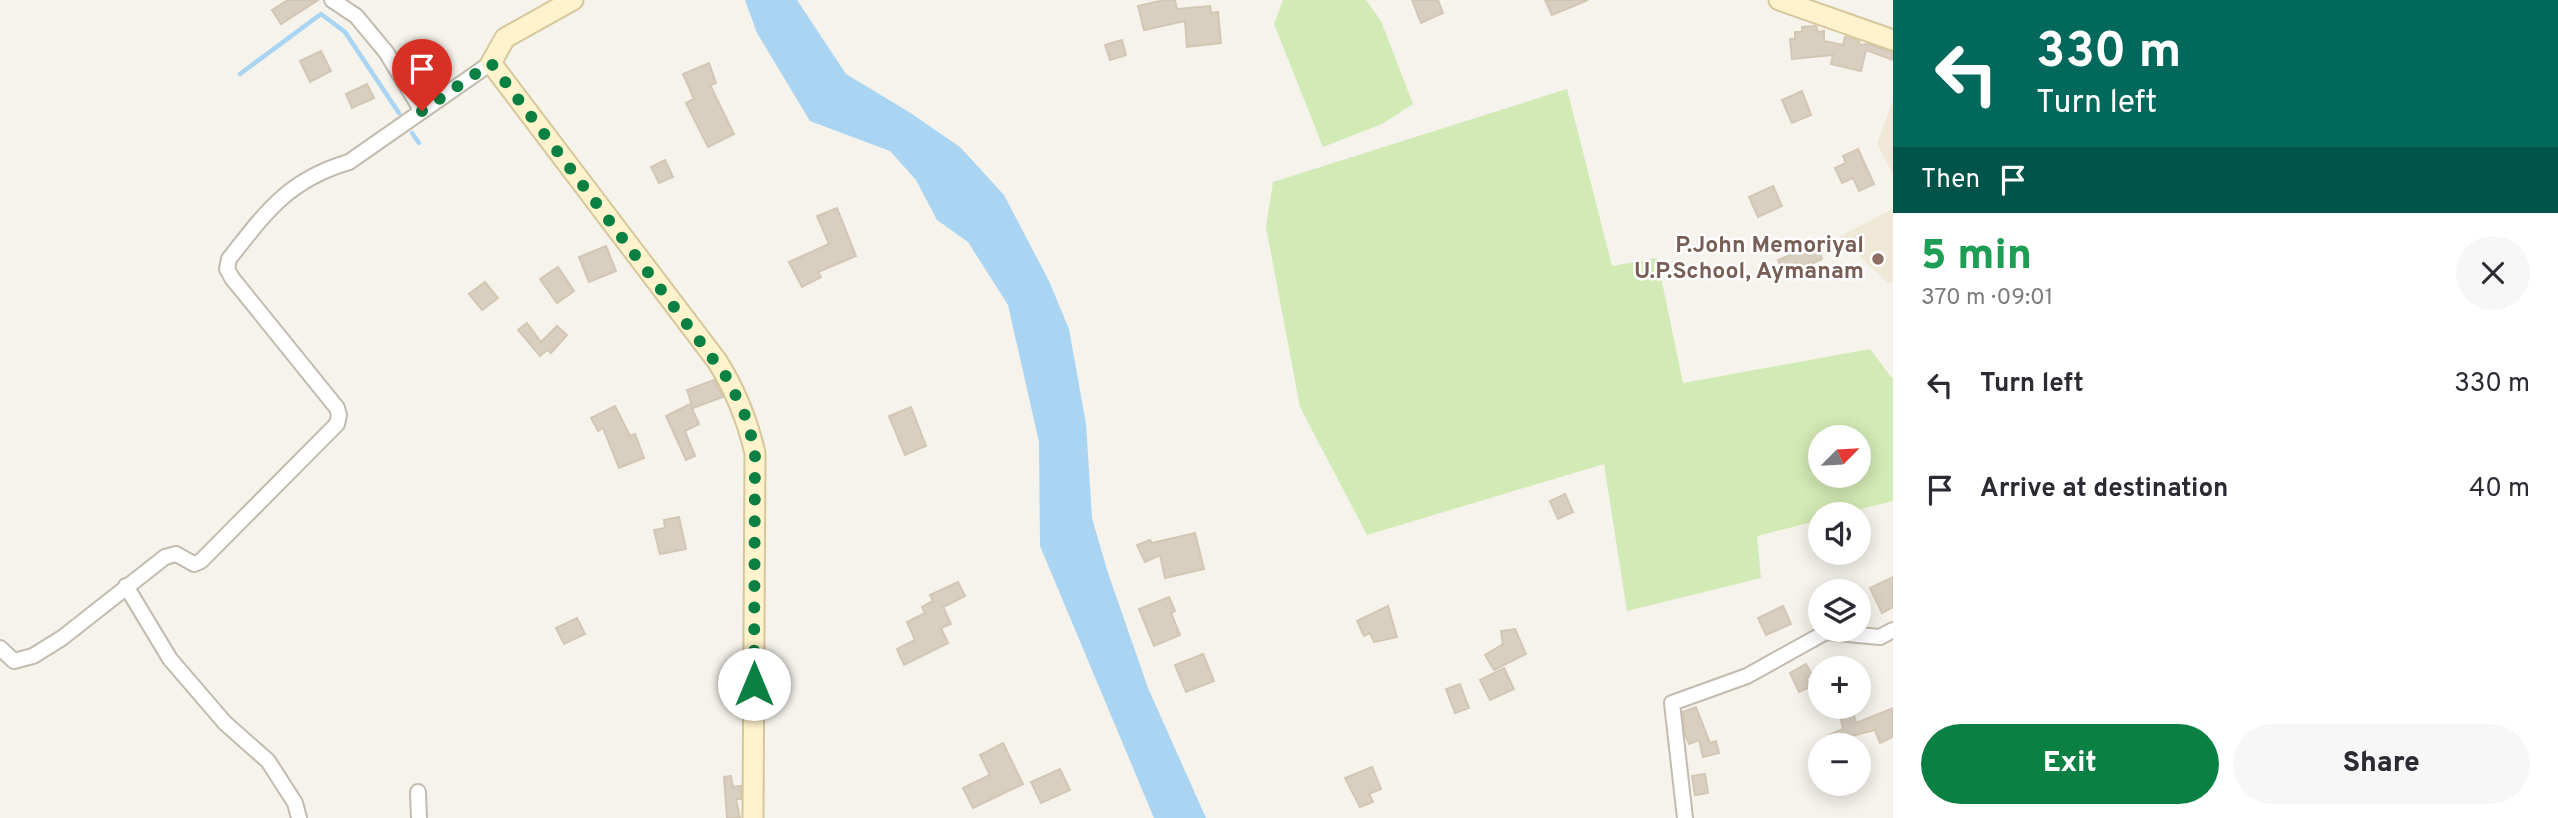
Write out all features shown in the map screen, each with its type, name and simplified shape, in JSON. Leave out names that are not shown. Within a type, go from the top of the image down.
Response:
[{"type":"main road","points":[[573,0],[505,38],[491,63],[717,361],[738,396],[748,422],[755,463],[753,818]]},
{"type":"main road","points":[[1779,0],[1893,40]]},
{"type":"street","points":[[332,0],[356,16],[379,43],[422,111]]},
{"type":"street","points":[[0,648],[14,661],[33,656],[62,638],[165,557],[176,554],[194,564],[201,561],[337,424],[337,408],[232,278],[227,268],[229,259],[272,205],[292,188],[349,162],[491,63]]},
{"type":"street","points":[[126,586],[170,659],[225,723],[268,761],[295,803],[299,818]]},
{"type":"street","points":[[1685,818],[1672,703],[1747,676],[1826,632],[1880,637],[1893,630]]},
{"type":"street","points":[[418,792],[419,818]]},
{"type":"shaded area","name":"P.John Memoriyal U.P.School, Aymanam","points":[[1893,100],[1893,174],[1877,144]]},
{"type":"shaded area","name":"P.John Memoriyal U.P.School, Aymanam","points":[[1893,209],[1893,281],[1889,284],[1839,237]]},
{"type":"green space","points":[[1283,0],[1366,0],[1381,21],[1413,104],[1382,124],[1323,147],[1274,24]]},
{"type":"green space","points":[[1567,89],[1612,266],[1657,258],[1683,383],[1870,349],[1893,377],[1893,501],[1871,506],[1871,502],[1808,502],[1808,523],[1757,536],[1761,578],[1627,611],[1604,464],[1367,535],[1300,407],[1266,227],[1273,182]]},
{"type":"water","points":[[745,0],[797,0],[846,74],[960,147],[1004,195],[1049,281],[1069,329],[1086,424],[1092,518],[1148,688],[1206,818],[1154,818],[1040,546],[1039,442],[1008,305],[968,242],[937,220],[916,180],[890,151],[810,121],[757,33]]},
{"type":"building","points":[[288,0],[318,0],[281,24],[272,10]]},
{"type":"building","points":[[1175,0],[1177,9],[1210,6],[1211,13],[1218,12],[1221,43],[1187,47],[1185,21],[1144,30],[1138,6]]},
{"type":"building","points":[[1412,0],[1438,0],[1443,13],[1421,23]]},
{"type":"building","points":[[1545,0],[1588,0],[1552,15]]},
{"type":"building","points":[[1816,26],[1818,32],[1824,31],[1824,41],[1843,45],[1845,37],[1854,39],[1859,41],[1860,45],[1868,44],[1893,52],[1893,60],[1866,50],[1861,71],[1831,64],[1833,55],[1792,59],[1790,39],[1795,39],[1795,32],[1802,32],[1802,27]]},
{"type":"building","points":[[1122,40],[1126,55],[1110,60],[1105,45]]},
{"type":"building","points":[[321,51],[331,71],[310,82],[300,61]]},
{"type":"building","points":[[709,63],[716,83],[710,85],[734,134],[708,147],[686,103],[694,99],[683,74]]},
{"type":"building","points":[[367,84],[374,98],[352,108],[346,94]]},
{"type":"building","points":[[1802,91],[1811,115],[1792,123],[1782,100]]},
{"type":"building","points":[[1858,149],[1874,184],[1859,191],[1853,178],[1842,183],[1835,168],[1846,163],[1843,156]]},
{"type":"building","points":[[665,160],[673,177],[659,183],[651,167]]},
{"type":"building","points":[[1773,186],[1782,206],[1758,217],[1749,197]]},
{"type":"building","points":[[837,208],[856,256],[818,272],[821,277],[802,287],[789,262],[829,244],[817,216]]},
{"type":"building","points":[[1816,244],[1822,259],[1785,276],[1778,260]]},
{"type":"building","points":[[606,246],[616,271],[589,282],[579,257]]},
{"type":"building","points":[[558,267],[574,291],[557,303],[540,279]]},
{"type":"building","points":[[485,282],[498,298],[482,310],[469,294]]},
{"type":"building","points":[[527,323],[541,342],[557,326],[567,335],[551,353],[547,350],[540,356],[518,330]]},
{"type":"building","points":[[714,380],[723,397],[693,408],[687,390]]},
{"type":"building","points":[[690,404],[699,424],[685,431],[695,456],[686,460],[666,416]]},
{"type":"building","points":[[615,406],[630,436],[635,434],[644,458],[619,468],[603,428],[598,431],[591,418]]},
{"type":"building","points":[[911,407],[926,446],[905,455],[889,416]]},
{"type":"building","points":[[1565,494],[1573,512],[1558,519],[1550,501]]},
{"type":"building","points":[[679,517],[686,549],[660,554],[654,530],[665,528],[664,520]]},
{"type":"building","points":[[1195,533],[1204,569],[1165,578],[1160,555],[1145,562],[1137,545],[1150,540],[1152,543]]},
{"type":"building","points":[[1893,577],[1893,607],[1882,613],[1871,588]]},
{"type":"building","points":[[958,582],[965,596],[943,607],[951,624],[941,628],[948,643],[904,665],[897,649],[915,640],[907,622],[925,613],[922,607],[933,601],[930,595]]},
{"type":"building","points":[[1169,597],[1175,611],[1171,613],[1180,635],[1154,646],[1139,609]]},
{"type":"building","points":[[1388,606],[1397,637],[1374,642],[1370,633],[1364,636],[1357,621]]},
{"type":"building","points":[[1783,606],[1791,624],[1766,635],[1758,618]]},
{"type":"building","points":[[577,618],[585,634],[564,644],[556,628]]},
{"type":"building","points":[[1515,629],[1526,654],[1494,670],[1485,655],[1503,644],[1501,631]]},
{"type":"building","points":[[1203,654],[1214,681],[1186,692],[1175,665]]},
{"type":"building","points":[[1806,664],[1808,688],[1799,692],[1790,673]]},
{"type":"building","points":[[1504,668],[1514,689],[1490,700],[1480,680]]},
{"type":"building","points":[[1460,684],[1469,708],[1455,713],[1446,689]]},
{"type":"building","points":[[1696,707],[1710,743],[1716,741],[1719,753],[1703,757],[1699,740],[1689,744],[1683,712]]},
{"type":"building","points":[[1893,708],[1893,737],[1880,743],[1875,730],[1863,733],[1834,733],[1843,729],[1841,719],[1855,719],[1856,723]]},
{"type":"building","points":[[1003,743],[1023,784],[973,808],[963,788],[990,775],[980,755]]},
{"type":"building","points":[[1372,767],[1381,789],[1369,794],[1373,802],[1360,807],[1345,778]]},
{"type":"building","points":[[1060,769],[1070,790],[1041,803],[1031,782]]},
{"type":"building","points":[[1705,774],[1708,793],[1695,795],[1692,776]]},
{"type":"building","points":[[731,776],[733,787],[741,786],[741,799],[736,799],[740,818],[727,818],[724,777]]},
{"type":"waterway","points":[[240,74],[321,14],[345,32],[399,113]]},
{"type":"waterway","points":[[412,133],[419,143]]},
{"type":"place","name":"P.John Memoriyal U.P.School, Aymanam","points":[[1878,259]]},
{"type":"route","points":[[422,111],[491,63],[717,361],[738,396],[748,422],[755,453],[754,684]]}]
